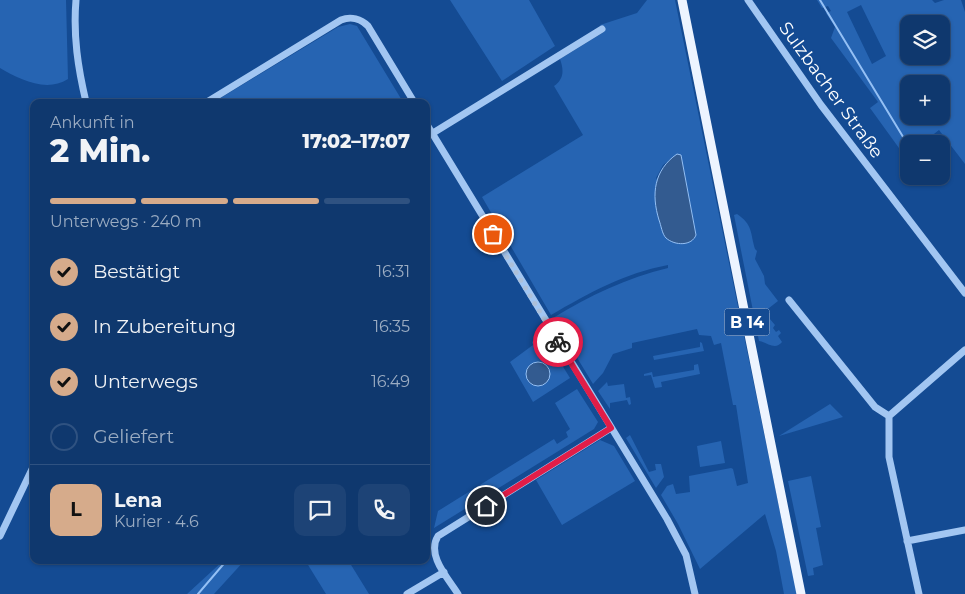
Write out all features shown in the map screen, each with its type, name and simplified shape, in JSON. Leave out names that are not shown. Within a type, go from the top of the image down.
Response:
[{"type":"main road","name":"B 14","points":[[682,0],[801,594]]},
{"type":"street","points":[[76,0],[74,20],[76,62],[85,99]]},
{"type":"street","name":"Sulzbacher Straße","points":[[748,0],[821,105],[965,292]]},
{"type":"street","points":[[212,99],[341,20],[348,18],[359,20],[368,26],[412,99]]},
{"type":"street","points":[[433,133],[602,29]]},
{"type":"street","points":[[430,128],[677,537],[686,555],[695,594]]},
{"type":"street","points":[[789,300],[875,407],[889,416]]},
{"type":"street","points":[[919,594],[889,457],[889,416],[965,350]]},
{"type":"street","points":[[458,594],[444,572],[434,550],[435,542],[441,534],[611,428]]},
{"type":"street","points":[[0,536],[30,473]]},
{"type":"street","points":[[907,542],[965,530]]},
{"type":"street","points":[[407,594],[444,572]]},
{"type":"shaded area","points":[[0,0],[66,0],[68,79],[60,83],[42,85],[24,80],[0,68]]},
{"type":"shaded area","points":[[450,0],[529,0],[555,46],[502,81]]},
{"type":"shaded area","points":[[647,0],[675,0],[797,594],[784,594],[776,551],[765,514],[700,569],[678,524],[661,495],[667,486],[673,484],[676,494],[690,492],[689,476],[731,468],[733,469],[737,486],[748,483],[736,405],[733,405],[721,343],[714,345],[711,336],[699,335],[697,329],[632,343],[632,348],[613,354],[603,373],[593,384],[553,318],[609,288],[668,268],[668,265],[622,279],[593,292],[551,315],[482,197],[583,135],[554,86],[560,80],[562,74],[560,59],[604,32],[600,25],[637,13]],"holes":[[[677,154],[681,155],[696,234],[694,240],[656,178],[663,165]]]},
{"type":"shaded area","points":[[817,0],[932,0],[935,3],[944,0],[961,0],[965,12],[965,164],[950,144],[950,135],[943,135],[939,130],[933,135],[900,135],[900,149],[870,108],[878,102],[831,38],[835,27],[826,13],[831,11],[828,6],[822,8]],"holes":[[[861,5],[886,56],[872,64],[847,12]]]},
{"type":"shaded area","points":[[350,24],[357,26],[401,99],[219,99],[338,27]]},
{"type":"shaded area","points":[[677,154],[681,155],[696,235],[694,239],[683,244],[666,238],[659,220],[655,201],[656,183],[659,175],[669,160]]},
{"type":"shaded area","points":[[737,214],[748,225],[757,251],[755,259],[764,276],[765,284],[778,301],[764,312],[775,325],[773,328],[776,332],[779,330],[781,333],[778,336],[782,342],[777,346],[759,341],[734,215]]},
{"type":"shaded area","points":[[543,334],[570,378],[533,402],[510,362],[533,345],[532,342]]},
{"type":"shaded area","points":[[700,342],[704,351],[654,360],[653,356],[700,347]]},
{"type":"shaded area","points":[[538,362],[546,366],[550,374],[546,382],[538,386],[530,382],[526,374],[530,366]]},
{"type":"shaded area","points":[[698,364],[700,374],[661,382],[662,387],[655,388],[651,375],[644,376],[644,374],[652,372],[653,377],[694,370],[694,365]]},
{"type":"shaded area","points":[[607,382],[608,386],[624,384],[626,398],[630,397],[631,404],[629,405],[627,400],[610,403],[610,409],[598,391]]},
{"type":"shaded area","points":[[577,389],[598,422],[594,429],[434,528],[438,511],[554,439],[557,444],[568,437],[566,432],[570,429],[555,403]]},
{"type":"shaded area","points":[[830,404],[843,417],[779,436]]},
{"type":"shaded area","points":[[630,435],[649,472],[656,470],[655,464],[661,464],[664,477],[656,488],[626,438]]},
{"type":"shaded area","points":[[600,440],[614,446],[635,481],[562,525],[536,480]]},
{"type":"shaded area","points":[[721,441],[725,463],[700,467],[697,446]]},
{"type":"shaded area","points":[[811,476],[821,527],[816,528],[823,565],[813,568],[814,575],[808,576],[788,481]]},
{"type":"shaded area","points":[[220,564],[241,564],[214,594],[187,594]]},
{"type":"shaded area","points":[[307,564],[350,564],[369,594],[326,594]]},
{"type":"waterway","points":[[820,0],[902,135]]},
{"type":"waterway","points":[[198,594],[224,564]]},
{"type":"way so far","points":[[493,234],[558,342]]},
{"type":"route","points":[[486,506],[611,428],[558,342]]}]
